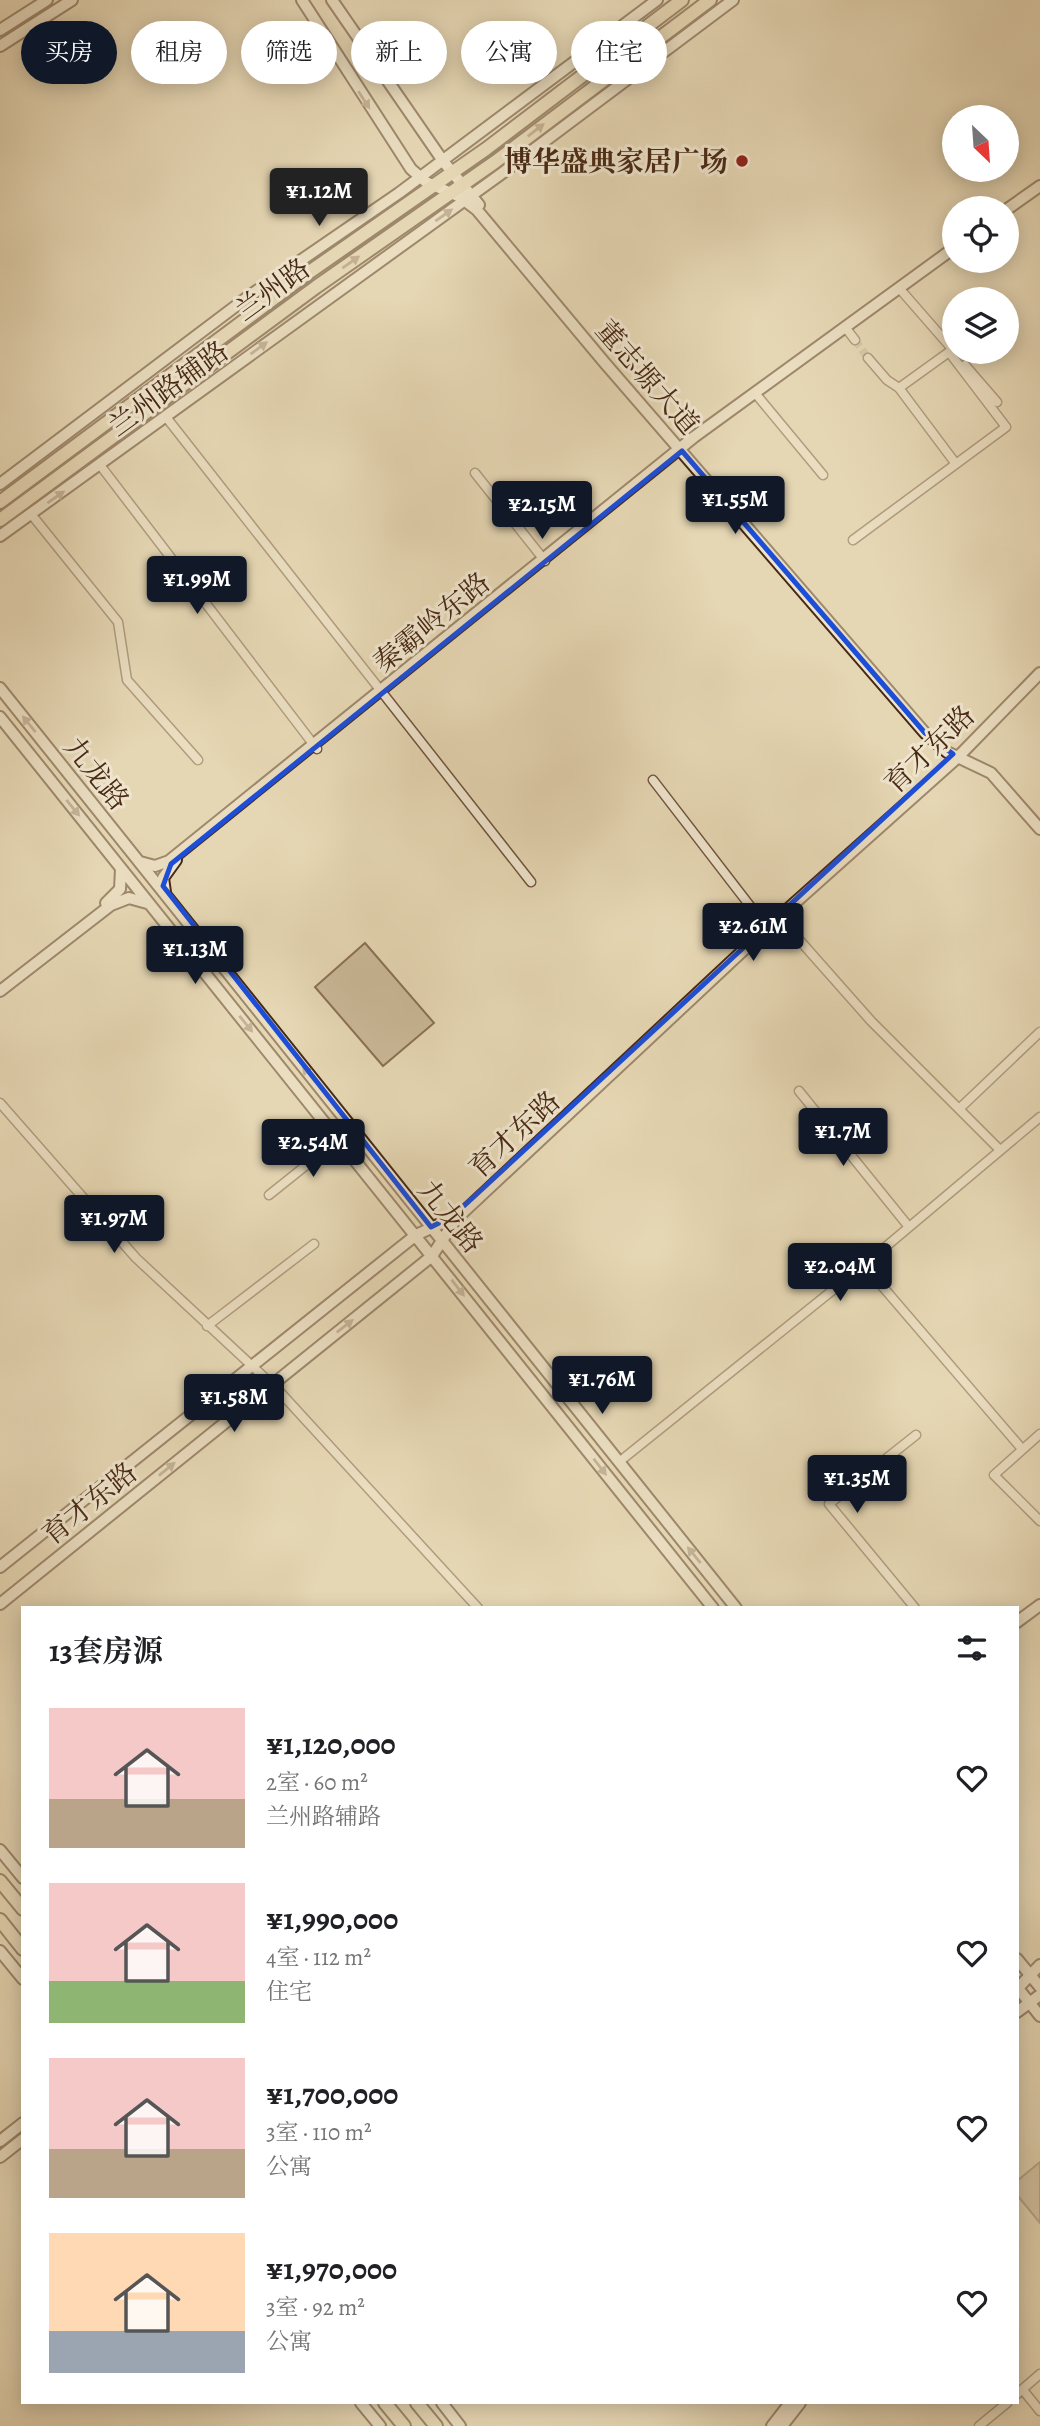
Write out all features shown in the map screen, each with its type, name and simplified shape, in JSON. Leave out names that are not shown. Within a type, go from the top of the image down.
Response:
[{"type":"main road","name":"兰州路","points":[[0,502],[308,273],[452,173],[682,0]]},
{"type":"main road","name":"兰州路","points":[[0,520],[294,303],[462,185],[710,0]]},
{"type":"main road","points":[[0,1881],[21,1907]]},
{"type":"main road","points":[[0,1920],[21,1946]]},
{"type":"main road","points":[[386,2404],[404,2426]]},
{"type":"main road","points":[[418,2404],[436,2426]]},
{"type":"street","points":[[0,30],[47,0]]},
{"type":"street","points":[[0,46],[72,0]]},
{"type":"street","name":"董志塬大道","points":[[302,0],[386,134],[420,178],[468,198]]},
{"type":"street","name":"董志塬大道","points":[[332,0],[482,215],[925,733],[991,774],[1040,829]]},
{"type":"street","name":"兰州路辅路","points":[[0,484],[299,260],[420,178],[657,0]]},
{"type":"street","name":"兰州路辅路","points":[[0,536],[468,198],[733,0]]},
{"type":"street","points":[[1019,203],[1040,188]]},
{"type":"street","name":"秦霸岭东路","points":[[166,895],[163,878],[171,864],[683,448],[942,260]]},
{"type":"street","points":[[901,289],[942,338]]},
{"type":"street","points":[[846,329],[855,340]]},
{"type":"street","points":[[853,540],[1006,427],[949,352],[900,388]]},
{"type":"street","points":[[869,358],[887,380],[900,388],[956,464]]},
{"type":"street","points":[[964,364],[997,402]]},
{"type":"street","points":[[756,394],[823,475]]},
{"type":"street","points":[[166,417],[531,882]]},
{"type":"street","points":[[100,466],[316,747]]},
{"type":"street","points":[[475,473],[545,561]]},
{"type":"street","points":[[31,514],[118,622],[127,680],[198,760]]},
{"type":"street","name":"育才东路","points":[[0,1567],[415,1235],[453,1216],[764,924],[958,753],[1040,665]]},
{"type":"street","name":"育才东路","points":[[0,1604],[432,1256],[444,1242],[456,1219],[958,753],[1040,673]]},
{"type":"street","name":"九龙路","points":[[0,688],[734,1606]]},
{"type":"street","name":"九龙路","points":[[0,717],[711,1606]]},
{"type":"street","name":"秦霸岭东路","points":[[136,858],[155,866],[169,861],[316,747]]},
{"type":"street","name":"董志塬大道","points":[[958,753],[995,770],[1040,821]]},
{"type":"street","points":[[653,780],[764,924]]},
{"type":"street","points":[[0,985],[116,895],[122,882],[120,866]]},
{"type":"street","points":[[0,991],[111,905],[129,898],[150,904]]},
{"type":"street","points":[[779,917],[871,1021],[1000,1150]]},
{"type":"street","points":[[959,1109],[1040,1032]]},
{"type":"street","points":[[799,1091],[909,1227]]},
{"type":"street","points":[[0,1103],[136,1258],[270,1384],[476,1606]]},
{"type":"street","points":[[619,1462],[864,1265],[1040,1117]]},
{"type":"street","points":[[269,1195],[339,1139]]},
{"type":"street","points":[[207,1326],[314,1244]]},
{"type":"street","points":[[864,1265],[1022,1449]]},
{"type":"street","points":[[1040,1434],[994,1475],[1040,1521]]},
{"type":"street","points":[[913,1606],[829,1504],[916,1435]]},
{"type":"street","points":[[1019,1619],[1040,1603]]},
{"type":"street","points":[[0,1850],[21,1876]]},
{"type":"street","points":[[0,1951],[21,1977]]},
{"type":"street","points":[[1019,1961],[1040,1987]]},
{"type":"street","points":[[1019,1986],[1040,1965]]},
{"type":"street","points":[[1019,1990],[1040,2016]]},
{"type":"street","points":[[1019,2010],[1040,1995]]},
{"type":"street","points":[[0,2141],[21,2125]]},
{"type":"street","points":[[0,2157],[21,2141]]},
{"type":"street","points":[[1040,2374],[1020,2392],[1040,2411]]},
{"type":"street","points":[[362,2404],[380,2426]]},
{"type":"street","points":[[443,2404],[460,2426]]},
{"type":"street","points":[[772,2426],[789,2404]]},
{"type":"street","points":[[782,2426],[799,2404]]},
{"type":"street","points":[[979,2426],[1006,2404]]},
{"type":"highlighted area","points":[[682,451],[925,733],[953,754],[453,1216],[431,1227],[163,886],[171,864]]},
{"type":"shaded area","points":[[365,943],[434,1023],[383,1066],[315,987]]},
{"type":"shaded area","points":[[1040,2162],[1040,2223],[1019,2197],[1019,2179]]},
{"type":"tunnel","points":[[855,340],[868,358]]},
{"type":"place","name":"博华盛典家居广场","points":[[742,161]]}]
